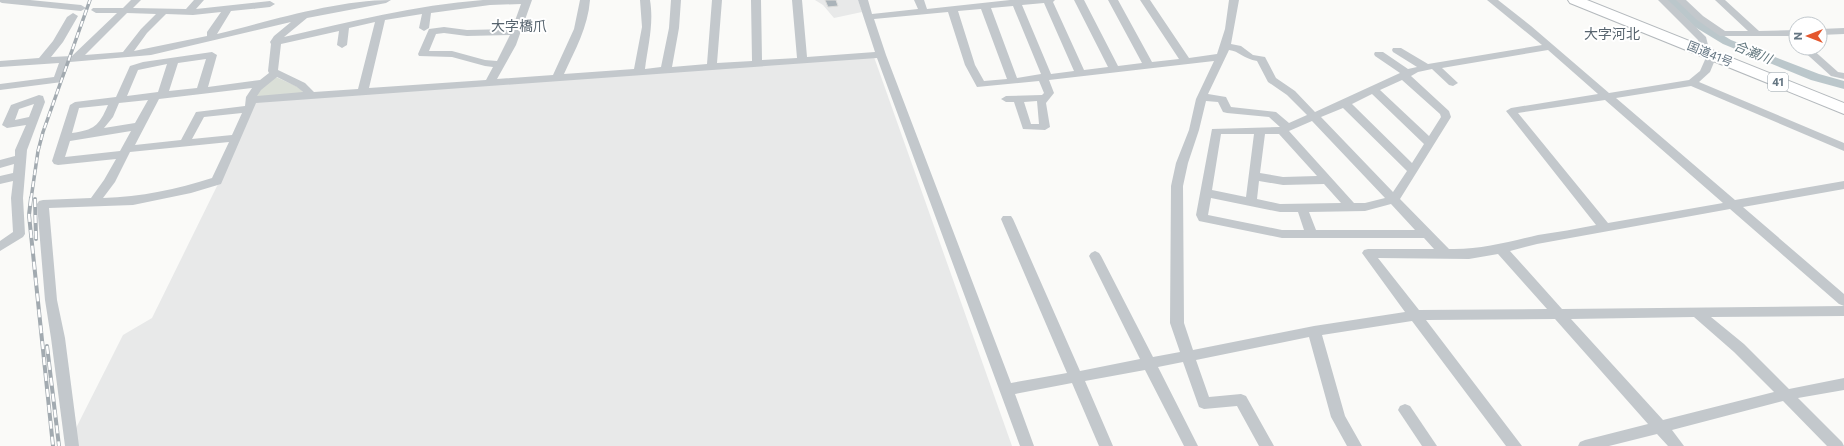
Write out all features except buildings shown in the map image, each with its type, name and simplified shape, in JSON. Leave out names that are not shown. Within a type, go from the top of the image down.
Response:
[{"type":"highway","name":"国道41号","points":[[1575,0],[1844,100]]},
{"type":"highway","name":"国道41号","points":[[1590,0],[1844,109]]},
{"type":"street","points":[[2,0],[81,8]]},
{"type":"street","points":[[0,87],[58,80],[71,59],[136,0]]},
{"type":"street","points":[[188,12],[199,0]]},
{"type":"street","points":[[0,64],[151,52],[304,16],[348,3],[386,0]]},
{"type":"street","points":[[275,42],[344,25],[381,18],[427,11],[526,0],[511,45],[489,82]]},
{"type":"street","points":[[557,78],[577,33],[585,6],[585,0]]},
{"type":"street","points":[[639,72],[646,39],[645,0]]},
{"type":"street","points":[[666,70],[674,28],[676,0]]},
{"type":"street","points":[[712,67],[717,0]]},
{"type":"street","points":[[756,0],[757,63]]},
{"type":"street","points":[[798,0],[802,60]]},
{"type":"street","points":[[864,0],[881,55],[1027,446]]},
{"type":"street","points":[[919,0],[924,12]]},
{"type":"street","points":[[1047,0],[1081,74]]},
{"type":"street","points":[[868,17],[952,9],[979,4],[1050,0]]},
{"type":"street","points":[[1079,0],[1114,70]]},
{"type":"street","points":[[1113,0],[1149,66]]},
{"type":"street","points":[[1136,0],[1145,0],[1186,61]]},
{"type":"street","points":[[1234,0],[1226,46],[1202,97],[1194,130],[1187,153],[1182,163],[1177,186],[1177,323],[1204,403],[1241,400],[1267,446]]},
{"type":"street","points":[[1492,0],[1551,47],[1844,301]]},
{"type":"street","points":[[1605,228],[1511,111],[1692,82],[1705,72],[1707,50],[1703,39],[1663,0]]},
{"type":"street","points":[[1681,0],[1707,24],[1724,34],[1788,33]]},
{"type":"street","points":[[1720,0],[1756,33]]},
{"type":"street","points":[[96,10],[123,12],[188,12],[268,2]]},
{"type":"street","points":[[257,27],[268,2]]},
{"type":"street","points":[[1015,2],[1049,93],[1041,103],[1045,127],[1027,128],[1018,99]]},
{"type":"street","points":[[979,4],[1013,80]]},
{"type":"street","points":[[212,38],[212,32],[228,8]]},
{"type":"street","points":[[952,9],[970,65],[981,85],[1013,80],[1081,74],[1220,57]]},
{"type":"street","points":[[424,28],[427,11]]},
{"type":"street","points":[[126,55],[144,31],[163,12]]},
{"type":"street","points":[[1675,12],[1694,12]]},
{"type":"street","points":[[42,61],[56,44],[65,25],[73,16]]},
{"type":"street","points":[[304,16],[281,34],[275,42],[273,71],[301,85],[312,95]]},
{"type":"street","points":[[363,92],[381,18]]},
{"type":"street","points":[[342,45],[344,25]]},
{"type":"street","points":[[500,64],[485,63],[452,54],[423,54],[432,31],[444,30],[466,33],[516,32]]},
{"type":"street","points":[[1828,32],[1844,31]]},
{"type":"street","points":[[1226,46],[1237,48],[1250,57],[1261,59],[1272,80],[1291,93],[1391,200],[1445,254]]},
{"type":"street","points":[[1194,130],[1216,131],[1284,129],[1345,103],[1406,74],[1429,67],[1551,47]]},
{"type":"street","points":[[1397,50],[1453,82]]},
{"type":"street","points":[[1206,193],[1280,208],[1351,208],[1375,205],[1391,200],[1400,193],[1445,120],[1445,113],[1406,74],[1379,54]]},
{"type":"street","points":[[94,133],[108,117],[134,68],[143,65],[212,55],[201,91]]},
{"type":"street","points":[[184,144],[200,114],[312,95],[881,55]]},
{"type":"street","points":[[1814,56],[1835,74],[1844,76]]},
{"type":"street","points":[[95,201],[109,182],[139,126],[158,95],[174,60]]},
{"type":"street","points":[[72,446],[58,338],[51,300],[43,204],[95,201],[133,201],[191,189],[217,181],[250,105],[251,97],[257,88],[276,73]]},
{"type":"street","points":[[1692,82],[1844,147]]},
{"type":"street","points":[[235,138],[58,161],[75,105],[264,83]]},
{"type":"street","points":[[1373,89],[1430,143]]},
{"type":"street","points":[[1202,97],[1222,99],[1228,110],[1272,114],[1277,117],[1284,129],[1351,208]]},
{"type":"street","points":[[1006,99],[1045,98]]},
{"type":"street","points":[[1345,103],[1413,171]]},
{"type":"street","points":[[0,247],[19,234],[17,198],[20,175],[20,158],[21,150],[33,120]]},
{"type":"street","points":[[64,138],[139,126]]},
{"type":"street","points":[[1251,202],[1260,130]]},
{"type":"street","points":[[1216,131],[1202,215],[1204,218],[1282,234],[1426,234]]},
{"type":"street","points":[[0,164],[20,158]]},
{"type":"street","points":[[0,180],[20,175]]},
{"type":"street","points":[[1255,176],[1283,181],[1326,180]]},
{"type":"street","points":[[1515,446],[1368,253],[1469,254],[1501,249],[1537,240],[1844,185]]},
{"type":"street","points":[[1302,208],[1312,235]]},
{"type":"street","points":[[1007,219],[1106,446]]},
{"type":"street","points":[[1501,249],[1677,446]]},
{"type":"street","points":[[1095,256],[1190,446]]},
{"type":"street","points":[[1006,390],[1148,363],[1188,357],[1314,331],[1416,315],[1844,311]]},
{"type":"street","points":[[1696,312],[1738,348],[1837,446]]},
{"type":"street","points":[[1314,331],[1338,417],[1355,446]]},
{"type":"street","points":[[1589,445],[1785,395],[1844,384]]},
{"type":"street","points":[[1405,410],[1430,446]]},
{"type":"shaded area","points":[[815,0],[858,0],[862,12],[834,18],[823,5]]},
{"type":"shaded area","points":[[874,57],[1012,446],[75,446],[74,432],[123,335],[152,318],[219,182],[255,101]]},
{"type":"shaded area","points":[[276,77],[298,87],[304,93],[256,99],[254,96],[259,89]]},
{"type":"waterway","name":"合瀬川","points":[[1672,0],[1699,25],[1727,42],[1815,77],[1844,85]]},
{"type":"railway","points":[[31,199],[38,151],[43,132],[90,0]]},
{"type":"railway","points":[[31,198],[29,215],[53,446]]},
{"type":"railway","points":[[35,199],[36,239]]},
{"type":"railway","points":[[47,346],[59,446]]},
{"type":"district","name":"大字橋爪","points":[[519,26]]},
{"type":"district","name":"大字河北","points":[[1612,34]]}]
